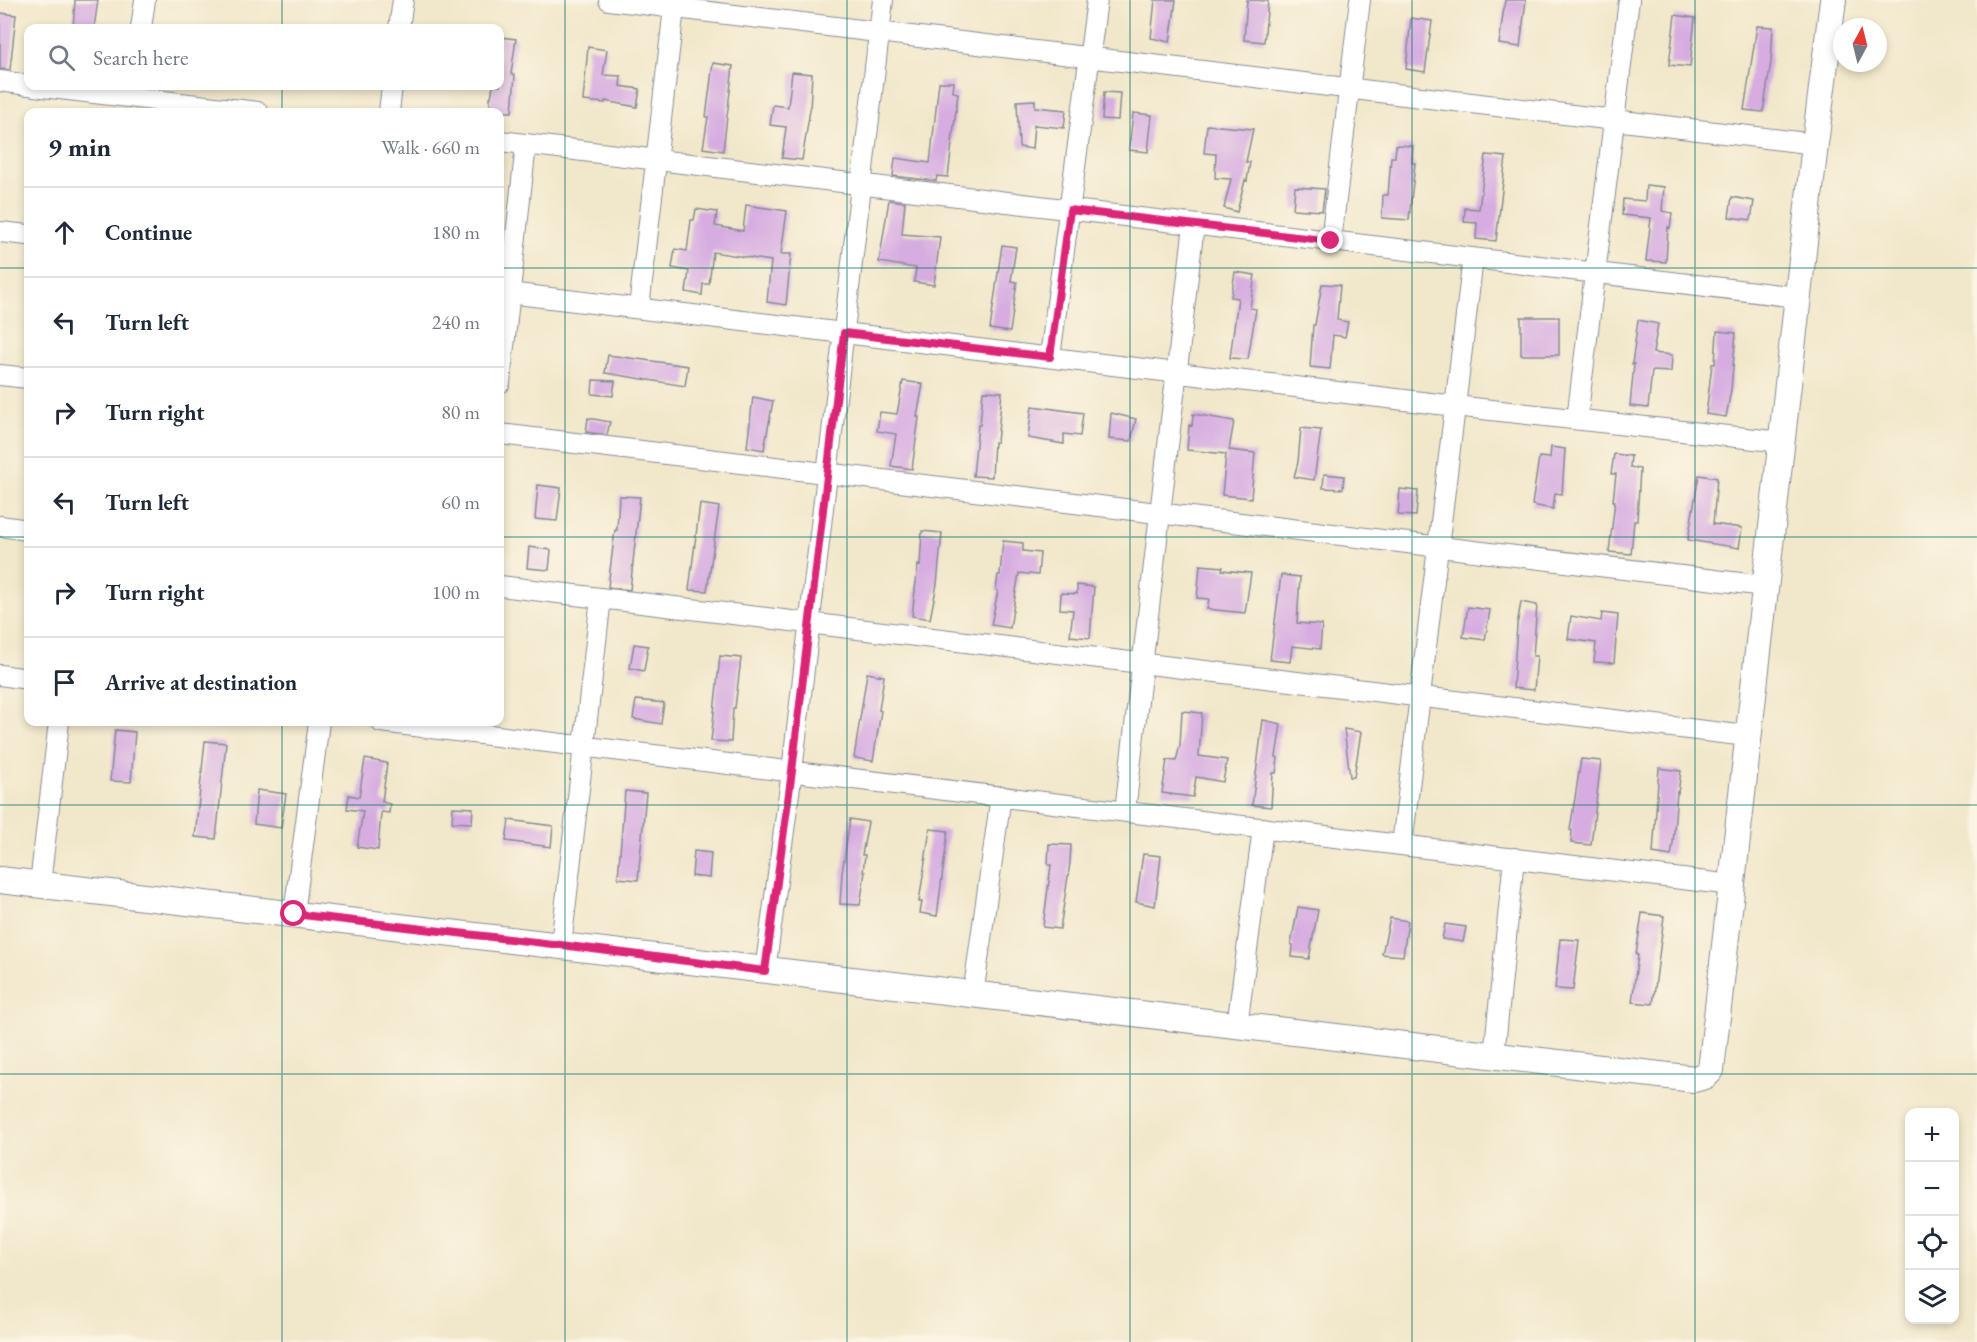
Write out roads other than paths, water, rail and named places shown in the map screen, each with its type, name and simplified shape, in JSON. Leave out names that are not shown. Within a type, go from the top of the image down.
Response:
[{"type":"street","points":[[141,24],[144,0]]},
{"type":"street","points":[[399,24],[402,0]]},
{"type":"street","points":[[609,0],[1815,144]]},
{"type":"street","points":[[765,971],[792,771],[884,0]]},
{"type":"street","points":[[1050,357],[1097,0]]},
{"type":"street","points":[[1331,241],[1360,0]]},
{"type":"street","points":[[1577,419],[1629,0]]},
{"type":"street","points":[[0,880],[1694,1079],[1705,1076],[1711,1070],[1797,297],[1833,0]]},
{"type":"street","points":[[639,308],[674,8]]},
{"type":"street","points":[[0,81],[24,84]]},
{"type":"street","points":[[101,90],[134,92],[233,108]]},
{"type":"street","points":[[390,108],[392,90]]},
{"type":"street","points":[[504,141],[1797,297]]},
{"type":"street","points":[[504,310],[526,144]]},
{"type":"street","points":[[1125,811],[1194,225]]},
{"type":"street","points":[[0,232],[24,235]]},
{"type":"street","points":[[1402,845],[1473,258]]},
{"type":"street","points":[[505,292],[1455,406],[1782,442]]},
{"type":"street","points":[[0,375],[24,378]]},
{"type":"street","points":[[504,434],[1765,586]]},
{"type":"street","points":[[0,526],[24,529]]},
{"type":"street","points":[[504,586],[1747,736]]},
{"type":"street","points":[[561,945],[601,598]]},
{"type":"street","points":[[0,675],[24,678]]},
{"type":"street","points":[[40,885],[59,726]]},
{"type":"street","points":[[294,914],[318,726]]},
{"type":"street","points":[[457,726],[584,746],[1732,885]]},
{"type":"street","points":[[973,995],[1001,796]]},
{"type":"street","points":[[1237,1026],[1263,828]]},
{"type":"street","points":[[1494,1056],[1514,858]]}]
